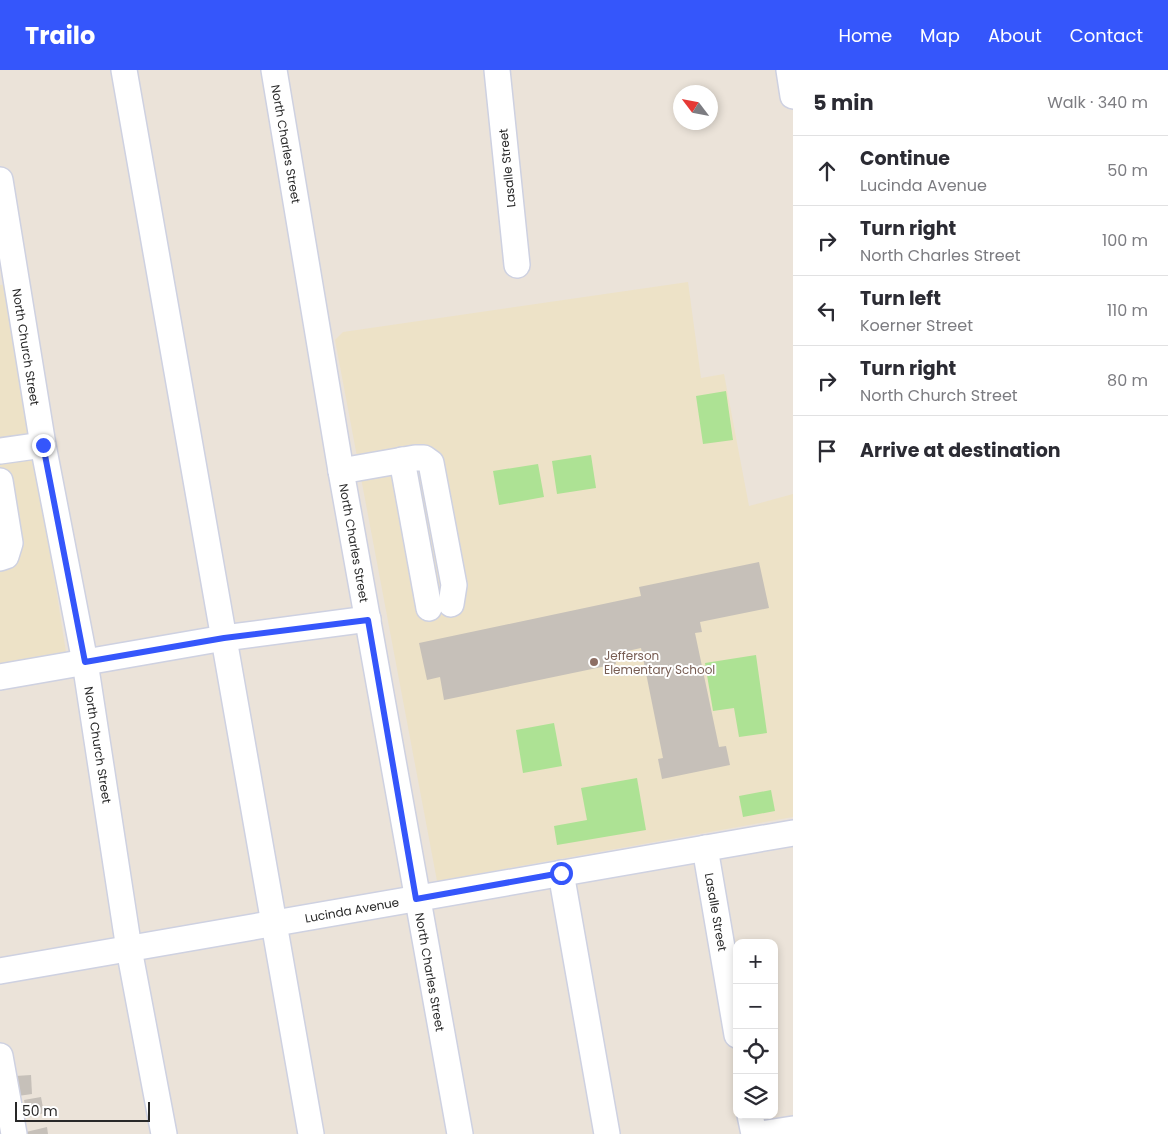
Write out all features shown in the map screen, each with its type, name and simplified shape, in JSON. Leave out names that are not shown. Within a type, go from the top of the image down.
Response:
[{"type":"street","points":[[124,70],[311,1134]]},
{"type":"street","name":"North Charles Street","points":[[274,70],[341,471],[416,899],[460,1134]]},
{"type":"street","name":"Lasalle Street","points":[[497,70],[517,266]]},
{"type":"street","points":[[789,70],[793,96]]},
{"type":"street","name":"North Church Street","points":[[0,180],[10,307],[43,445],[85,662],[129,949],[164,1134]]},
{"type":"street","points":[[0,451],[43,445]]},
{"type":"street","points":[[341,471],[424,458],[433,468],[454,585],[440,606]]},
{"type":"street","points":[[0,481],[10,543],[6,556],[0,558]]},
{"type":"street","points":[[0,677],[224,638],[368,620]]},
{"type":"street","name":"Lucinda Avenue","points":[[0,971],[793,833]]},
{"type":"street","name":"Lasalle Street","points":[[705,848],[736,1029]]},
{"type":"street","points":[[561,873],[608,1134]]},
{"type":"street","points":[[0,1056],[14,1134]]},
{"type":"street","points":[[751,1119],[754,1134]]},
{"type":"street","points":[[762,1134],[793,1129]]},
{"type":"shaded area","name":"Jefferson Elementary School","points":[[688,282],[701,378],[724,374],[749,506],[793,494],[793,817],[437,881],[335,340],[343,332]]},
{"type":"shaded area","points":[[8,284],[66,652],[0,664],[0,285]]},
{"type":"green space","points":[[726,391],[733,440],[703,444],[696,396]]},
{"type":"green space","points":[[591,455],[596,488],[557,494],[552,461]]},
{"type":"green space","points":[[538,464],[544,497],[499,505],[493,471]]},
{"type":"green space","points":[[756,655],[767,733],[739,737],[734,708],[713,711],[705,663]]},
{"type":"green space","points":[[554,723],[562,766],[523,773],[516,730]]},
{"type":"green space","points":[[637,778],[646,830],[557,845],[554,826],[587,820],[581,788]]},
{"type":"green space","points":[[771,790],[775,811],[743,817],[739,796]]},
{"type":"building","name":"Jefferson Elementary School","points":[[759,562],[769,608],[700,622],[702,632],[695,633],[719,747],[726,746],[730,765],[662,779],[658,759],[663,758],[641,648],[614,654],[616,664],[444,700],[440,677],[427,680],[419,643],[641,596],[639,587]]},
{"type":"building","points":[[31,1075],[32,1094],[18,1096],[15,1076]]},
{"type":"building","points":[[41,1097],[44,1113],[27,1118],[24,1100]]},
{"type":"building","points":[[47,1127],[48,1134],[27,1134],[26,1132]]},
{"type":"place","name":"Jefferson Elementary School","points":[[594,662]]},
{"type":"route","points":[[43,445],[85,662],[224,638],[368,620],[416,899],[561,873]]}]
